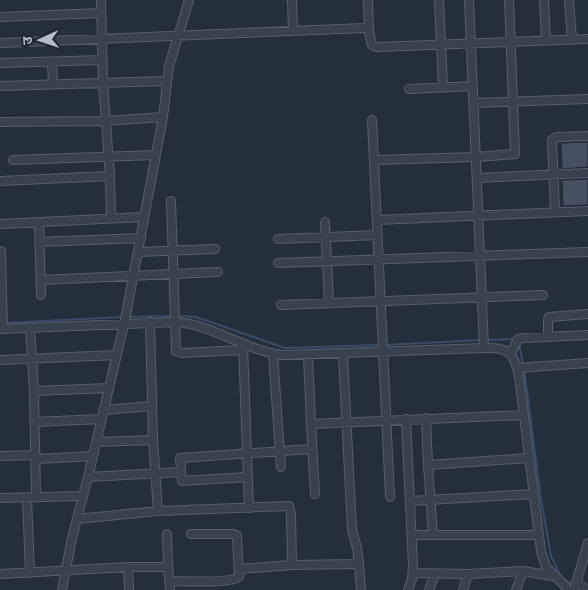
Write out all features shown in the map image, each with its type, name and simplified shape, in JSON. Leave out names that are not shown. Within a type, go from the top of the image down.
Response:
[{"type":"street","points":[[101,0],[103,83],[109,158],[111,218]]},
{"type":"street","points":[[62,590],[77,519],[117,355],[133,277],[163,117],[166,81],[189,0]]},
{"type":"street","points":[[292,0],[293,31]]},
{"type":"street","points":[[368,0],[369,30],[372,45],[375,46],[588,38]]},
{"type":"street","points":[[439,0],[443,87]]},
{"type":"street","points":[[469,0],[484,348]]},
{"type":"street","points":[[374,160],[476,158],[514,154],[509,0]]},
{"type":"street","points":[[544,0],[546,40]]},
{"type":"street","points":[[569,0],[572,39]]},
{"type":"street","points":[[0,17],[101,13]]},
{"type":"street","points":[[0,43],[364,28],[369,30]]},
{"type":"street","points":[[0,63],[103,60]]},
{"type":"street","points":[[52,62],[53,84]]},
{"type":"street","points":[[0,86],[166,81]]},
{"type":"street","points":[[409,89],[473,86]]},
{"type":"street","points":[[474,103],[588,99]]},
{"type":"street","points":[[0,122],[106,121],[163,117]]},
{"type":"street","points":[[372,120],[390,497]]},
{"type":"street","points":[[555,212],[552,140],[554,137],[588,136]]},
{"type":"street","points":[[13,160],[156,155]]},
{"type":"street","points":[[477,178],[588,173]]},
{"type":"street","points":[[0,181],[110,176]]},
{"type":"street","points":[[171,200],[175,349],[178,353],[243,347]]},
{"type":"street","points":[[378,220],[588,212]]},
{"type":"street","points":[[0,224],[144,217]]},
{"type":"street","points":[[39,222],[41,295]]},
{"type":"street","points":[[325,222],[329,304]]},
{"type":"street","points":[[278,239],[378,235]]},
{"type":"street","points":[[39,242],[140,238]]},
{"type":"street","points":[[138,252],[215,249]]},
{"type":"street","points":[[1,251],[2,329],[124,319],[193,324],[243,347],[273,354],[308,355],[484,348],[501,348],[511,353],[517,368],[543,560],[553,576]]},
{"type":"street","points":[[278,263],[588,252]]},
{"type":"street","points":[[41,280],[218,272]]},
{"type":"street","points":[[281,305],[543,295]]},
{"type":"street","points":[[548,336],[549,317],[588,314]]},
{"type":"street","points":[[150,322],[153,440],[158,511]]},
{"type":"street","points":[[30,327],[34,391],[36,496]]},
{"type":"street","points":[[511,353],[518,339],[522,338],[588,335]]},
{"type":"street","points":[[243,347],[249,508]]},
{"type":"street","points":[[273,354],[281,467]]},
{"type":"street","points":[[343,354],[352,530],[357,548],[361,590]]},
{"type":"street","points":[[0,360],[117,355]]},
{"type":"street","points":[[308,355],[315,494]]},
{"type":"street","points":[[517,368],[588,363]]},
{"type":"street","points":[[34,391],[108,388]]},
{"type":"street","points":[[103,410],[152,406]]},
{"type":"street","points":[[311,424],[524,414]]},
{"type":"street","points":[[426,418],[433,535]]},
{"type":"street","points":[[34,422],[101,419]]},
{"type":"street","points":[[406,419],[413,573],[408,590]]},
{"type":"street","points":[[96,442],[153,440]]},
{"type":"street","points":[[247,477],[183,481],[181,479],[180,459],[182,456],[312,449]]},
{"type":"street","points":[[0,456],[93,456]]},
{"type":"street","points":[[428,465],[529,458]]},
{"type":"street","points":[[88,477],[181,472]]},
{"type":"street","points":[[410,501],[534,494]]},
{"type":"street","points":[[0,498],[83,496]]},
{"type":"street","points":[[27,497],[30,572]]},
{"type":"street","points":[[77,519],[158,511],[288,506],[291,514],[292,565]]},
{"type":"street","points":[[167,534],[170,590]]},
{"type":"street","points":[[169,581],[214,581],[237,579],[239,577],[238,539],[234,534],[191,534]]},
{"type":"street","points":[[412,535],[539,535]]},
{"type":"street","points":[[574,586],[588,543]]},
{"type":"street","points":[[239,569],[292,565],[359,564]]},
{"type":"street","points":[[0,574],[128,567],[168,567]]},
{"type":"street","points":[[128,567],[130,590]]},
{"type":"street","points":[[413,573],[468,574],[522,571],[553,576],[587,590]]},
{"type":"street","points":[[516,590],[522,571]]},
{"type":"street","points":[[429,590],[435,574]]},
{"type":"street","points":[[463,590],[468,574]]},
{"type":"street","points":[[214,581],[214,590]]},
{"type":"building","points":[[588,142],[588,167],[562,169],[561,143]]},
{"type":"building","points":[[588,179],[588,205],[563,206],[562,180]]},
{"type":"waterway","points":[[127,317],[172,316]]},
{"type":"waterway","points":[[177,316],[196,317],[285,348],[379,345]]},
{"type":"waterway","points":[[5,323],[122,317]]},
{"type":"waterway","points":[[487,340],[514,339]]},
{"type":"waterway","points":[[384,345],[482,340]]},
{"type":"waterway","points":[[519,344],[523,364]]},
{"type":"waterway","points":[[524,369],[541,499],[551,556],[561,577],[574,586]]}]
